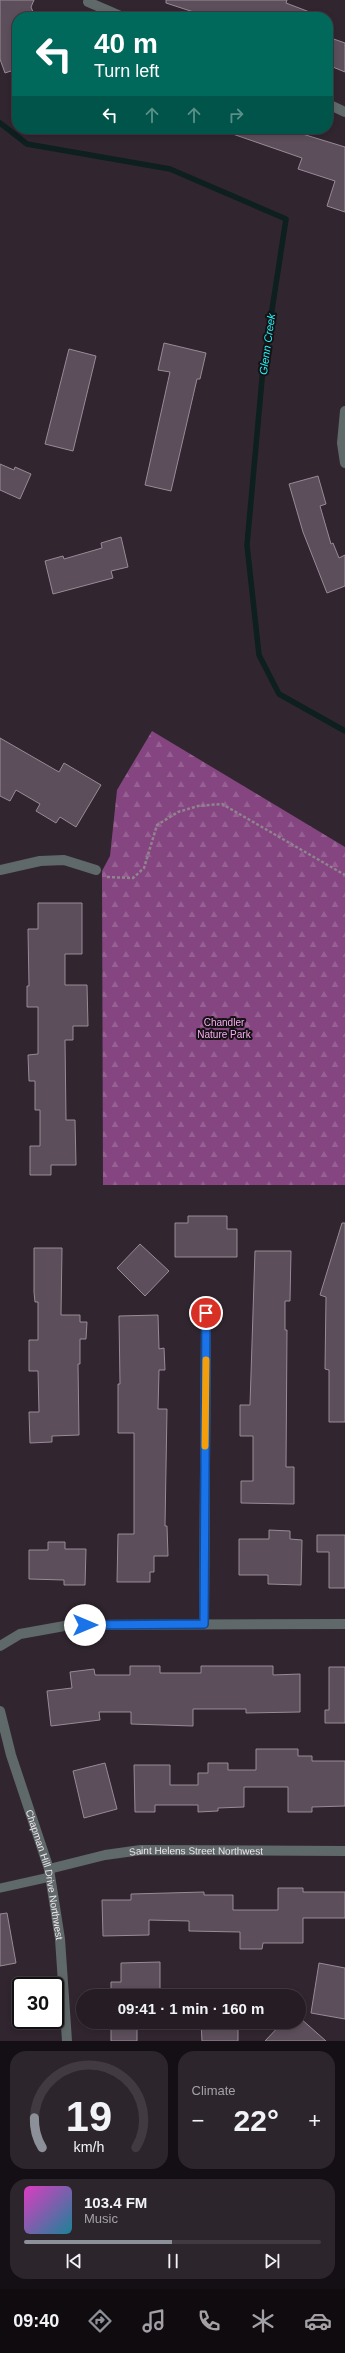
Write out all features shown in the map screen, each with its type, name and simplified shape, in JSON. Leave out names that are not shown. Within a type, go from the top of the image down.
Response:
[{"type":"street","points":[[88,2],[112,12]]},
{"type":"street","points":[[333,106],[345,112]]},
{"type":"street","points":[[345,411],[342,443],[345,463]]},
{"type":"street","points":[[0,870],[40,861],[64,860],[96,870]]},
{"type":"street","points":[[204,1624],[206,1313]]},
{"type":"street","points":[[0,1646],[20,1634],[70,1625],[345,1624]]},
{"type":"street","name":"Chapman Hill Drive Northwest","points":[[0,1711],[11,1755],[49,1873],[60,1939],[67,2041]]},
{"type":"street","name":"Saint Helens Street Northwest","points":[[49,1873],[105,1855],[141,1850],[345,1851]]},
{"type":"lane","points":[[0,1888],[49,1873]]},
{"type":"path","points":[[96,870],[109,879],[134,878],[144,868],[157,825],[178,812],[198,806],[222,804],[345,875]]},
{"type":"green space","name":"Chandler Nature Park","points":[[152,731],[345,847],[345,1185],[103,1185],[102,871],[110,856],[117,790]]},
{"type":"building","points":[[0,0],[34,0],[31,7],[33,12],[12,12],[12,71],[5,73],[0,59]]},
{"type":"building","points":[[166,0],[287,0],[286,3],[310,12],[194,12],[166,3]]},
{"type":"building","points":[[333,39],[345,43],[345,72],[333,67]]},
{"type":"building","points":[[233,134],[302,134],[345,147],[345,212],[327,206],[335,181],[298,169],[302,158]]},
{"type":"building","points":[[164,343],[206,353],[200,379],[197,379],[171,491],[145,485],[170,372],[158,370]]},
{"type":"building","points":[[69,349],[96,356],[73,451],[45,444]]},
{"type":"building","points":[[0,464],[14,470],[15,467],[31,474],[20,499],[0,490]]},
{"type":"building","points":[[318,476],[326,504],[320,506],[331,544],[333,543],[339,558],[345,555],[345,586],[327,593],[303,532],[289,484]]},
{"type":"building","points":[[121,537],[128,567],[111,571],[113,578],[53,594],[45,561],[63,556],[64,559],[102,548],[101,543]]},
{"type":"building","points":[[0,738],[59,772],[64,763],[101,785],[76,827],[60,817],[56,823],[36,811],[40,804],[16,790],[10,801],[0,796]]},
{"type":"building","points":[[38,903],[82,903],[82,954],[65,954],[65,985],[87,985],[88,1026],[73,1026],[73,1040],[65,1040],[66,1120],[75,1120],[76,1165],[51,1165],[51,1175],[30,1175],[30,1146],[40,1146],[40,1110],[35,1110],[35,1081],[29,1081],[28,1055],[38,1054],[38,1007],[27,1007],[27,986],[29,986],[28,929],[38,929]]},
{"type":"building","points":[[188,1216],[227,1216],[227,1229],[237,1229],[237,1257],[175,1257],[175,1223],[188,1223]]},
{"type":"building","points":[[342,1223],[345,1223],[345,1422],[329,1422],[329,1370],[325,1369],[326,1297],[320,1295]]},
{"type":"building","points":[[140,1244],[169,1271],[145,1296],[117,1268]]},
{"type":"building","points":[[34,1248],[62,1248],[61,1315],[80,1315],[80,1322],[87,1322],[86,1339],[80,1339],[80,1364],[78,1364],[79,1435],[52,1436],[52,1442],[30,1443],[29,1412],[39,1412],[38,1371],[29,1371],[29,1340],[38,1340],[38,1302],[35,1302],[34,1292]]},
{"type":"building","points":[[255,1251],[291,1251],[290,1301],[285,1301],[285,1330],[287,1330],[286,1467],[294,1467],[294,1504],[241,1503],[241,1481],[253,1481],[253,1436],[240,1436],[240,1405],[250,1405]]},
{"type":"building","points":[[158,1315],[159,1349],[164,1348],[165,1370],[159,1370],[158,1409],[167,1409],[165,1526],[167,1526],[168,1556],[154,1556],[154,1572],[150,1572],[150,1582],[117,1582],[118,1534],[134,1534],[134,1433],[118,1433],[118,1384],[120,1384],[119,1316]]},
{"type":"building","points":[[269,1530],[290,1531],[290,1539],[302,1540],[301,1585],[268,1584],[268,1575],[239,1575],[239,1539],[269,1539]]},
{"type":"building","points":[[317,1535],[345,1535],[345,1588],[329,1588],[329,1552],[317,1552]]},
{"type":"building","points":[[48,1542],[65,1542],[65,1549],[86,1549],[85,1585],[64,1585],[64,1580],[29,1579],[29,1550],[48,1550]]},
{"type":"building","points":[[130,1666],[160,1666],[160,1673],[201,1673],[201,1666],[273,1666],[273,1675],[300,1674],[300,1712],[246,1713],[246,1709],[193,1709],[193,1726],[131,1724],[131,1712],[99,1712],[100,1720],[51,1726],[47,1691],[72,1688],[70,1672],[94,1669],[95,1675],[130,1675]]},
{"type":"building","points":[[329,1667],[345,1667],[345,1723],[325,1723],[325,1710],[329,1710]]},
{"type":"building","points":[[256,1749],[298,1749],[298,1756],[312,1756],[312,1761],[345,1761],[345,1806],[312,1807],[312,1812],[288,1812],[288,1787],[244,1787],[244,1807],[218,1808],[218,1811],[198,1812],[198,1805],[155,1805],[155,1812],[135,1812],[134,1765],[170,1765],[170,1785],[198,1785],[198,1773],[208,1773],[208,1763],[228,1763],[228,1770],[256,1770]]},
{"type":"building","points":[[105,1763],[117,1809],[84,1818],[73,1771]]},
{"type":"building","points":[[278,1888],[303,1888],[303,1892],[345,1892],[345,1918],[303,1918],[303,1943],[263,1943],[262,1949],[240,1949],[240,1932],[189,1931],[189,1921],[149,1920],[149,1935],[103,1936],[102,1900],[131,1900],[131,1894],[204,1892],[204,1895],[233,1895],[233,1910],[278,1910]]},
{"type":"building","points":[[7,1913],[16,1963],[0,1966],[0,1914]]},
{"type":"building","points":[[160,1962],[160,1989],[111,1989],[111,1982],[121,1982],[121,1963]]},
{"type":"building","points":[[319,1963],[345,1968],[345,2019],[311,2013]]},
{"type":"building","points":[[306,2023],[326,2041],[265,2041],[276,2029],[306,2029]]},
{"type":"building","points":[[111,2029],[137,2029],[137,2041],[111,2041]]},
{"type":"building","points":[[201,2029],[238,2029],[238,2041],[202,2041]]},
{"type":"waterway","name":"Glenn Creek","points":[[0,123],[12,132]]},
{"type":"waterway","name":"Glenn Creek","points":[[14,134],[27,144],[170,169],[286,219],[263,368],[247,545],[259,655],[279,694],[345,731]]},
{"type":"slow traffic","points":[[205,1446],[206,1360]]},
{"type":"route","points":[[85,1625],[204,1624],[206,1313]]}]
